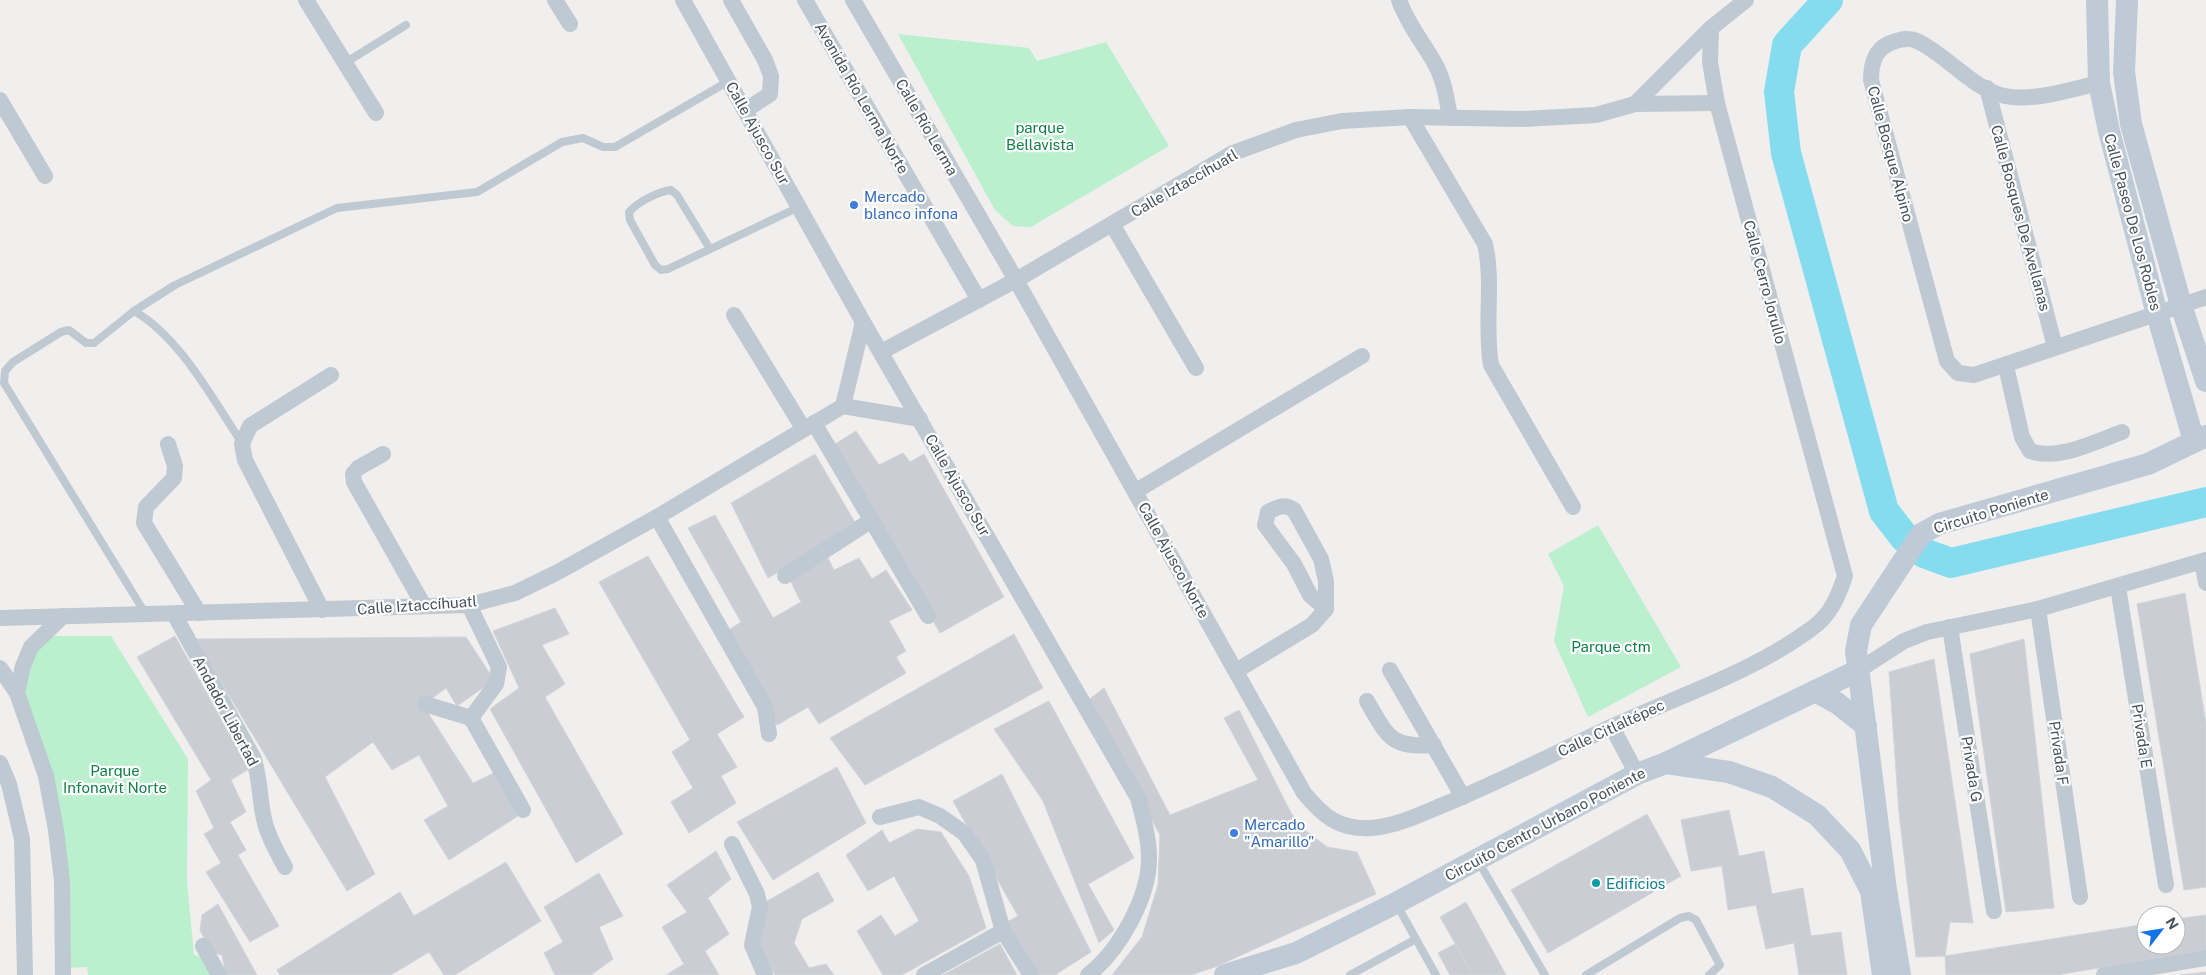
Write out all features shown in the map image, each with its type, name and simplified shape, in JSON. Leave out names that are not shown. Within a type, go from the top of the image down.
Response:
[{"type":"main road","name":"Calle Paseo De Los Robles","points":[[2097,0],[2099,83],[2109,131],[2157,314],[2200,438]]},
{"type":"main road","name":"Calle Paseo De Los Robles","points":[[2127,0],[2124,72],[2131,124],[2181,305],[2206,382]]},
{"type":"main road","name":"Circuito Poniente","points":[[1900,975],[1886,890],[1856,651],[1862,624],[1921,534],[1939,524],[2148,464],[2200,438]]},
{"type":"main road","name":"Circuito Centro Urbano Poniente","points":[[1224,974],[1261,971],[1396,903],[1637,774],[1666,763],[1859,670]]},
{"type":"main road","points":[[1815,691],[1837,703],[1866,726]]},
{"type":"main road","points":[[1666,763],[1729,772],[1772,787],[1817,815],[1850,850],[1871,891],[1883,975]]},
{"type":"street","points":[[306,0],[376,113]]},
{"type":"street","points":[[555,0],[570,24]]},
{"type":"street","name":"Calle Ajusco Sur","points":[[683,0],[863,322],[1138,798],[1147,830],[1149,860],[1141,894],[1126,932],[1102,964],[1088,975]]},
{"type":"street","points":[[731,0],[765,60],[771,76],[770,94],[746,110]]},
{"type":"street","name":"Avenida Río Lerma Norte","points":[[805,0],[979,300]]},
{"type":"street","name":"Calle Río Lerma","points":[[853,0],[1016,280]]},
{"type":"street","points":[[1399,0],[1404,15],[1434,62],[1441,77],[1450,118]]},
{"type":"street","points":[[1635,104],[1712,28],[1746,0]]},
{"type":"street","name":"Calle Cerro Jorullo","points":[[1712,28],[1710,62],[1716,103],[1845,576]]},
{"type":"street","name":"Calle Bosque Alpino","points":[[2006,366],[1974,376],[1958,374],[1947,360],[1871,80],[1871,63],[1883,46],[1898,39],[1916,40],[1986,88],[2005,96],[2040,96],[2099,83]]},
{"type":"street","name":"Calle Bosques De Avellanas","points":[[1986,88],[2055,347]]},
{"type":"street","points":[[0,100],[45,176]]},
{"type":"street","name":"Calle Iztaccíhuatl","points":[[881,352],[1016,280],[1232,152],[1296,130],[1342,121],[1410,117],[1522,119],[1596,114],[1635,104],[1716,103]]},
{"type":"street","points":[[1410,117],[1485,244],[1488,258],[1488,345],[1491,365],[1573,508]]},
{"type":"street","points":[[1112,224],[1196,368]]},
{"type":"street","name":"Calle Ajusco Norte","points":[[1016,280],[1304,793],[1320,813],[1345,826]]},
{"type":"street","points":[[2122,432],[2069,451],[2040,455],[2030,452],[2022,437],[2006,366],[2055,347],[2206,297]]},
{"type":"street","points":[[734,315],[872,520],[928,616]]},
{"type":"street","points":[[863,322],[843,406],[920,419]]},
{"type":"street","points":[[1136,491],[1362,356]]},
{"type":"street","points":[[322,610],[245,460],[242,444],[250,426],[331,375]]},
{"type":"street","name":"Calle Iztaccíhuatl","points":[[0,618],[469,605],[515,593],[550,576],[657,517],[843,406]]},
{"type":"street","points":[[168,444],[175,466],[174,478],[146,508],[144,522],[199,613]]},
{"type":"street","points":[[383,454],[358,468],[353,474],[354,482],[424,606]]},
{"type":"street","points":[[1236,671],[1312,625],[1326,609],[1326,581],[1322,559],[1294,510],[1288,506],[1281,505],[1268,512],[1265,525],[1294,564],[1310,595],[1326,609]]},
{"type":"street","points":[[657,517],[765,707],[769,734]]},
{"type":"street","points":[[785,576],[872,520]]},
{"type":"street","points":[[1859,670],[1904,641],[1927,632],[2038,609],[2204,561],[2206,583]]},
{"type":"street","name":"Calle Citlaltépec","points":[[1345,826],[1370,828],[1398,823],[1463,797],[1765,658],[1813,628],[1835,604],[1845,576]]},
{"type":"street","name":"Privada E","points":[[2118,587],[2166,885]]},
{"type":"street","points":[[469,605],[499,666],[496,684],[471,718]]},
{"type":"street","name":"Privada F","points":[[2038,609],[2080,897]]},
{"type":"street","name":"Andador Libertad","points":[[174,614],[252,757],[260,777],[263,814],[269,837],[285,867]]},
{"type":"street","points":[[17,693],[22,666],[31,647],[63,616]]},
{"type":"street","name":"Privada G","points":[[1950,627],[1994,911]]},
{"type":"street","points":[[0,668],[17,693],[46,776],[56,830],[62,881],[63,975]]},
{"type":"street","points":[[1390,670],[1463,797]]},
{"type":"street","points":[[1367,701],[1382,727],[1396,742],[1413,746],[1434,745]]},
{"type":"street","points":[[425,704],[471,718],[523,810]]},
{"type":"street","points":[[1612,727],[1637,774]]},
{"type":"street","points":[[0,763],[8,784],[22,839],[25,975]]},
{"type":"street","points":[[880,817],[919,807],[940,816],[964,833],[983,860],[1003,931],[1032,975]]},
{"type":"street","points":[[732,844],[757,894],[760,907],[752,945],[765,975]]},
{"type":"street","points":[[924,975],[1003,931]]},
{"type":"street","points":[[203,946],[219,975]]},
{"type":"street","points":[[2104,975],[2206,958]]},
{"type":"lane","points":[[345,64],[406,25]]},
{"type":"lane","points":[[146,614],[4,382],[5,371],[13,362],[61,332],[69,330],[86,343],[94,343],[134,311],[175,285],[337,208],[477,192],[562,142],[583,138],[603,147],[615,147],[729,81]]},
{"type":"lane","points":[[710,249],[671,190],[664,191],[634,206],[629,212],[630,220],[651,258],[661,270],[668,269],[799,207]]},
{"type":"lane","points":[[134,311],[151,321],[174,343],[242,444]]},
{"type":"lane","points":[[1476,859],[1546,975]]},
{"type":"lane","points":[[1396,903],[1436,975]]},
{"type":"lane","points":[[1586,975],[1680,918],[1689,916],[1696,920],[1720,965],[1709,975]]},
{"type":"lane","points":[[1350,975],[1416,939]]},
{"type":"green space","name":"parque Bellavista","points":[[898,34],[1029,48],[1037,61],[1106,42],[1169,146],[1031,227],[1013,226],[995,210]]},
{"type":"green space","name":"Parque ctm","points":[[1598,525],[1681,667],[1588,717],[1554,641],[1564,586],[1548,554]]},
{"type":"green space","name":"Parque Infonavit Norte","points":[[44,636],[111,636],[188,759],[187,882],[194,955],[215,960],[216,975],[88,975],[87,967],[65,968],[59,891],[40,769],[7,689]]},
{"type":"building","points":[[856,431],[879,465],[903,453],[910,462],[924,454],[1004,597],[940,633],[832,446]]},
{"type":"building","points":[[815,454],[857,526],[768,578],[731,503]]},
{"type":"building","points":[[715,515],[773,618],[801,602],[790,580],[828,558],[834,570],[859,558],[872,579],[886,570],[912,610],[889,621],[906,651],[896,657],[906,673],[819,724],[808,707],[777,725],[727,631],[741,622],[688,528]]},
{"type":"building","points":[[648,556],[744,717],[717,734],[737,767],[721,776],[736,803],[689,833],[671,802],[693,788],[672,752],[690,740],[599,582]]},
{"type":"building","points":[[2185,593],[2206,724],[2206,887],[2184,890],[2137,604]]},
{"type":"building","points":[[555,608],[569,634],[542,645],[565,684],[545,697],[623,834],[576,863],[490,709],[519,688],[493,631]]},
{"type":"building","points":[[1014,634],[1043,688],[865,785],[830,738]]},
{"type":"building","points":[[175,636],[249,769],[231,780],[246,812],[230,822],[246,850],[238,855],[279,926],[250,942],[206,872],[221,863],[204,834],[214,828],[196,791],[211,780],[137,657]]},
{"type":"building","points":[[466,637],[494,680],[457,706],[446,688],[423,705],[473,783],[494,773],[518,816],[449,860],[424,820],[448,806],[419,755],[392,770],[373,742],[325,777],[375,874],[347,891],[195,639]]},
{"type":"building","points":[[2024,639],[2054,908],[2006,912],[1970,654]]},
{"type":"building","points":[[1934,659],[1973,923],[1950,922],[1945,956],[1916,957],[1899,813],[1889,672]]},
{"type":"building","name":"Mercado \"Amarillo\"","points":[[1104,688],[1170,815],[1258,780],[1224,718],[1239,710],[1291,813],[1305,830],[1327,847],[1357,852],[1376,894],[1215,967],[1191,975],[1112,975],[1142,937],[1158,885],[1160,835],[1086,702]]},
{"type":"building","points":[[1049,701],[1134,858],[1088,884],[1114,930],[1099,943],[1043,801],[994,729]]},
{"type":"building","points":[[837,767],[866,823],[773,880],[737,822]]},
{"type":"building","points":[[1002,774],[1091,952],[1055,975],[1036,975],[1007,922],[1018,916],[953,801]]},
{"type":"building","name":"Edificios","points":[[1729,810],[1739,856],[1764,851],[1772,894],[1803,888],[1811,936],[1841,932],[1847,975],[1799,975],[1794,943],[1766,949],[1756,905],[1728,910],[1722,866],[1691,871],[1681,820]]},
{"type":"building","name":"Edificios","points":[[1647,814],[1681,876],[1548,953],[1511,890]]},
{"type":"building","points":[[917,829],[941,832],[969,876],[986,928],[902,975],[883,975],[857,931],[881,915],[895,936],[919,921],[894,876],[868,891],[846,855],[882,830],[889,843]]},
{"type":"building","points":[[716,851],[731,879],[708,898],[729,934],[705,951],[719,975],[666,975],[684,964],[662,927],[687,912],[667,885]]},
{"type":"building","points":[[506,862],[541,921],[455,975],[444,975],[429,952],[391,975],[280,975],[277,970],[400,892],[414,916]]},
{"type":"building","points":[[818,872],[834,901],[802,919],[794,943],[809,968],[826,964],[834,975],[775,975],[759,949],[762,904]]},
{"type":"building","points":[[599,873],[623,916],[599,927],[613,959],[591,975],[555,975],[544,953],[563,942],[544,907]]},
{"type":"building","points":[[1466,902],[1506,975],[1473,975],[1440,917]]},
{"type":"building","points":[[218,904],[257,975],[226,975],[222,955],[211,952],[200,930],[202,915]]},
{"type":"building","points":[[2206,915],[2206,950],[2186,953],[2186,918]]},
{"type":"building","points":[[2136,926],[2136,955],[2176,955],[2057,975],[1946,975],[1945,956]]},
{"type":"building","points":[[1000,944],[1017,975],[943,975]]},
{"type":"building","points":[[1455,944],[1473,975],[1450,975],[1438,953]]},
{"type":"building","points":[[2206,972],[2206,975],[2180,975]]},
{"type":"waterway","points":[[1828,0],[1787,45],[1779,92],[1786,153],[1884,511],[1905,538]]},
{"type":"waterway","points":[[1924,553],[1951,563],[2206,502]]},
{"type":"place","name":"Mercado blanco infona","points":[[854,205]]},
{"type":"place","name":"Mercado \"Amarillo\"","points":[[1234,833]]},
{"type":"place","name":"Edificios","points":[[1596,883]]}]
